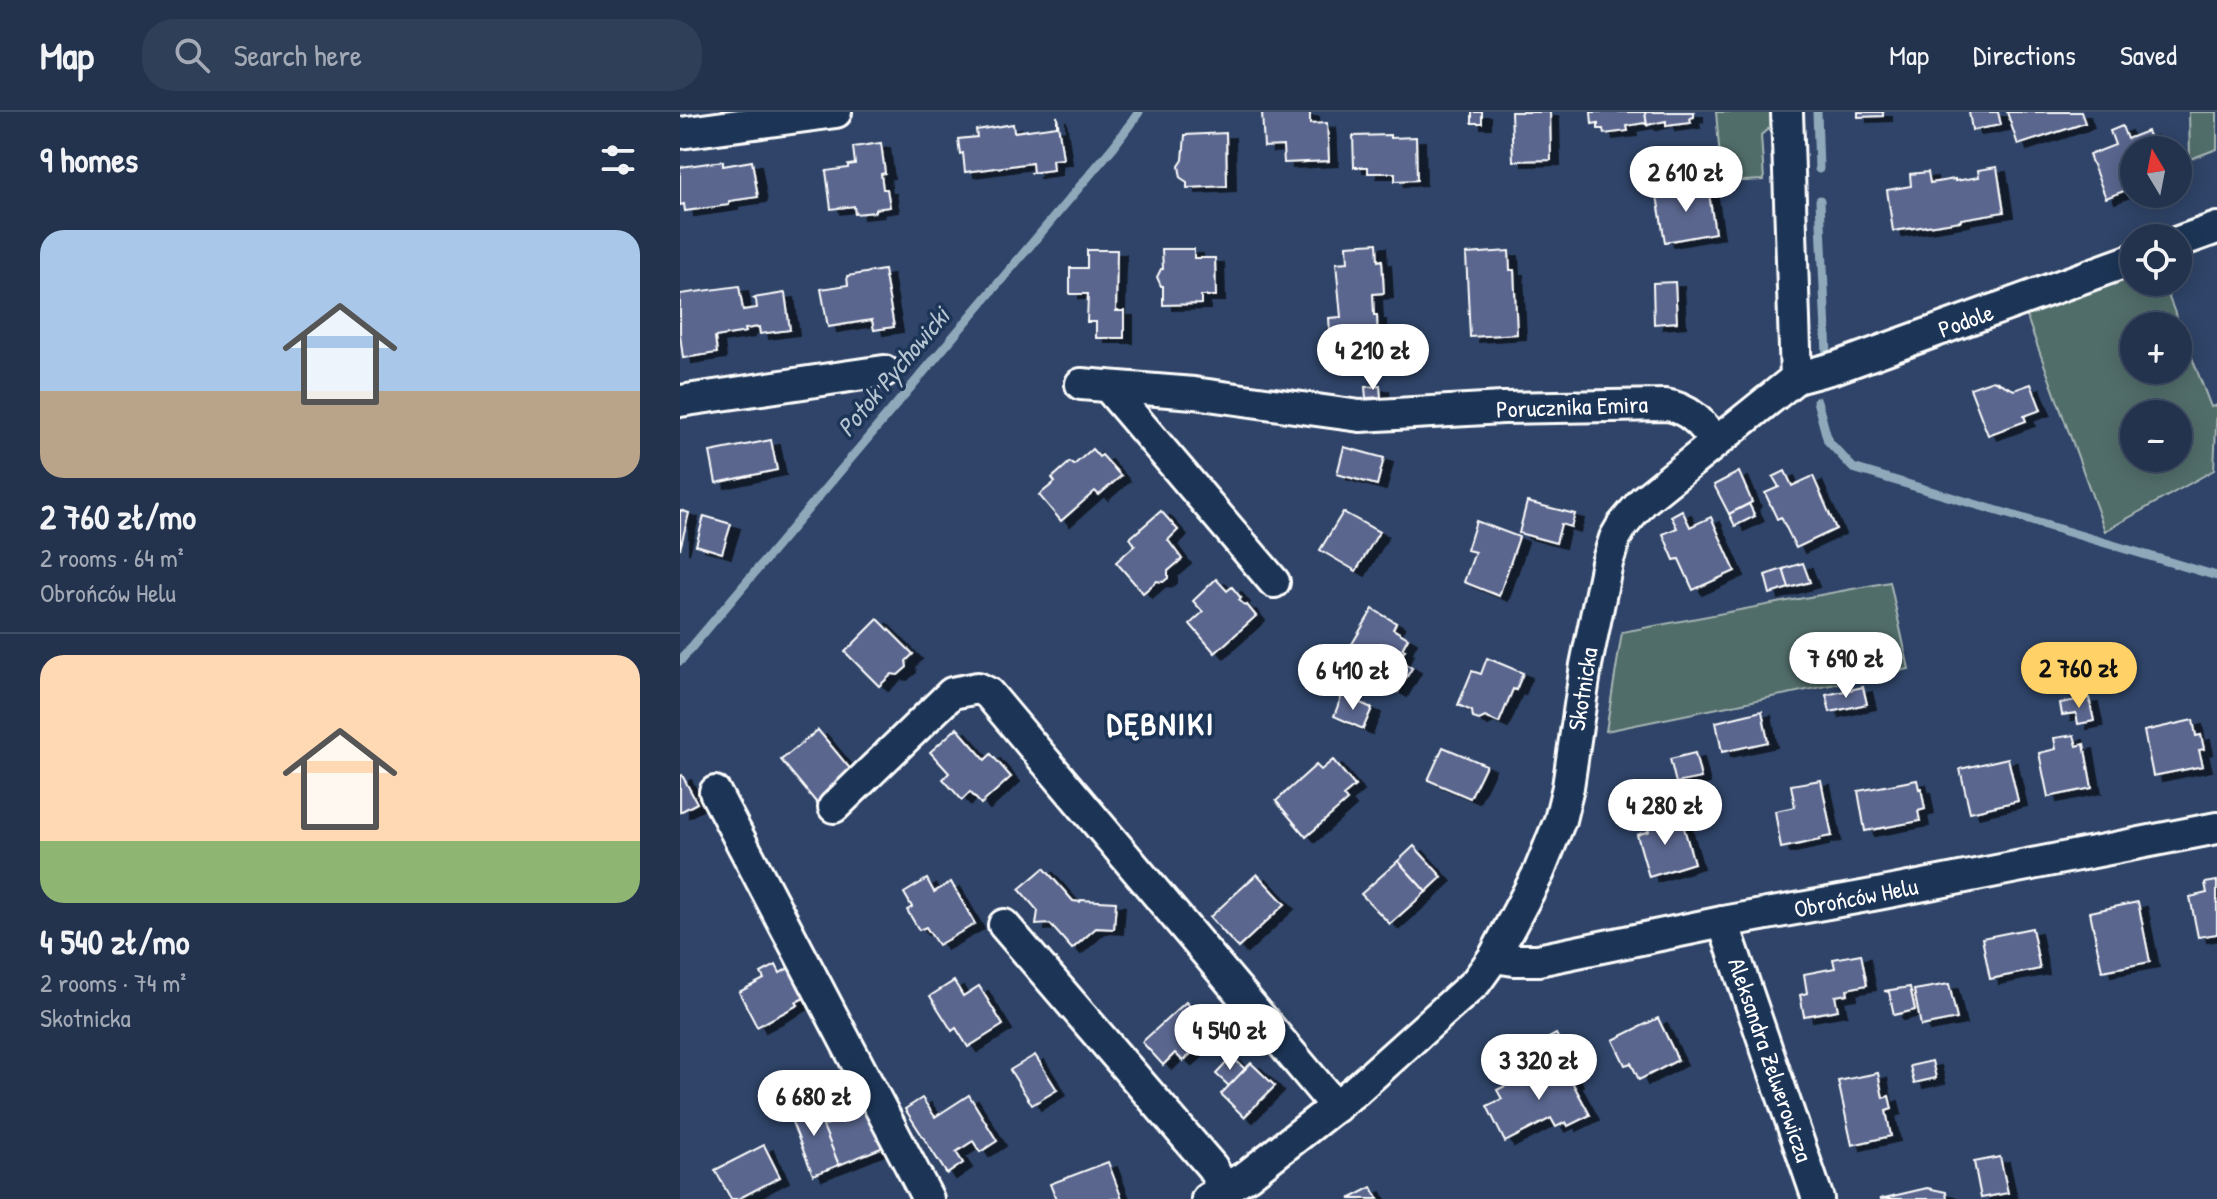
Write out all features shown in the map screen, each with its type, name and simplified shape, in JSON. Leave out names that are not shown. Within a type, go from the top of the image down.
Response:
[{"type":"street","points":[[680,133],[836,112]]},
{"type":"street","points":[[1787,112],[1796,378]]},
{"type":"street","points":[[2192,237],[2217,228]]},
{"type":"street","name":"Podole","points":[[1796,378],[1837,367],[2120,264]]},
{"type":"street","points":[[680,401],[884,371]]},
{"type":"street","name":"Skotnicka","points":[[1215,1194],[1248,1175],[1336,1107],[1476,982],[1494,957],[1548,852],[1564,810],[1586,665],[1615,538],[1628,516],[1643,501],[1796,378]]},
{"type":"street","name":"Porucznika Emira","points":[[1274,582],[1095,386],[1194,393],[1360,416],[1503,408],[1666,405],[1690,413],[1716,441]]},
{"type":"street","points":[[834,807],[952,693],[978,688],[988,693],[1336,1107]]},
{"type":"street","points":[[715,792],[928,1199]]},
{"type":"street","name":"Obrońców Helu","points":[[1494,957],[1538,960],[2217,828]]},
{"type":"street","name":"Aleksandra Zelwerowicza","points":[[1723,922],[1818,1199]]},
{"type":"street","points":[[1004,925],[1212,1167],[1215,1194]]},
{"type":"green space","points":[[1716,112],[1773,112],[1774,136],[1768,129],[1761,135],[1764,180],[1722,182]]},
{"type":"green space","points":[[2189,112],[2217,112],[2217,149],[2192,158],[2192,136],[2190,136]]},
{"type":"green space","points":[[2120,278],[2120,296],[2168,296],[2175,312],[2120,312],[2120,384],[2192,384],[2192,358],[2211,407],[2217,405],[2214,470],[2105,531],[2025,312]]},
{"type":"green space","points":[[1890,582],[1909,669],[1606,731],[1622,632]]},
{"type":"building","points":[[1262,112],[1310,112],[1310,124],[1327,123],[1329,161],[1284,163],[1283,146],[1264,147]]},
{"type":"building","points":[[1472,112],[1482,112],[1482,123],[1472,123]]},
{"type":"building","points":[[1511,112],[1550,112],[1551,160],[1513,161]]},
{"type":"building","points":[[1591,112],[1645,112],[1647,125],[1627,126],[1628,131],[1604,134],[1603,129],[1598,129],[1598,123],[1592,124]]},
{"type":"building","points":[[1645,112],[1694,112],[1694,117],[1690,118],[1691,123],[1666,126],[1666,121],[1647,125]]},
{"type":"building","points":[[1858,112],[1883,112],[1883,116],[1858,117]]},
{"type":"building","points":[[1969,112],[1998,112],[2001,125],[1972,130]]},
{"type":"building","points":[[2007,112],[2081,112],[2085,123],[2018,145]]},
{"type":"building","points":[[1057,116],[1063,159],[1052,160],[1053,170],[1033,173],[1032,163],[965,172],[958,139],[977,137],[976,130],[1013,124],[1014,132],[1057,126]]},
{"type":"building","points":[[2122,126],[2126,136],[2120,136],[2120,192],[2106,198],[2089,155],[2115,145],[2110,131]]},
{"type":"building","points":[[1226,133],[1227,186],[1187,188],[1179,166],[1183,160],[1185,135]]},
{"type":"building","points":[[1390,135],[1390,138],[1416,137],[1417,180],[1395,181],[1395,173],[1368,173],[1368,167],[1354,167],[1353,136]]},
{"type":"building","points":[[881,143],[885,173],[881,174],[883,189],[887,189],[890,207],[855,214],[854,206],[831,209],[826,171],[855,164],[853,147]]},
{"type":"building","points":[[723,161],[723,166],[752,161],[758,197],[685,211],[684,204],[680,205],[680,167]]},
{"type":"building","points":[[1997,167],[2004,212],[1893,231],[1887,190],[1911,186],[1910,174],[1928,172],[1930,183],[1955,181],[1979,177],[1978,170]]},
{"type":"building","points":[[1708,187],[1715,233],[1665,242],[1657,196]]},
{"type":"building","points":[[1377,243],[1378,261],[1382,260],[1384,293],[1373,294],[1378,348],[1374,348],[1375,367],[1346,369],[1345,350],[1331,351],[1329,318],[1341,317],[1336,263],[1348,262],[1347,245]]},
{"type":"building","points":[[1162,249],[1194,249],[1194,258],[1215,258],[1216,296],[1201,296],[1201,304],[1163,305],[1163,286],[1157,277],[1163,269]]},
{"type":"building","points":[[1087,250],[1117,250],[1116,311],[1124,311],[1124,338],[1096,338],[1096,322],[1087,322],[1088,294],[1070,294],[1070,268],[1087,268]]},
{"type":"building","points":[[1509,251],[1510,270],[1514,270],[1517,334],[1470,337],[1466,254]]},
{"type":"building","points":[[884,270],[894,327],[874,330],[872,320],[828,327],[821,289],[848,285],[847,276]]},
{"type":"building","points":[[1675,282],[1677,322],[1654,324],[1653,283]]},
{"type":"building","points":[[739,286],[743,310],[757,308],[753,298],[785,293],[790,330],[760,334],[759,327],[745,329],[746,332],[715,337],[717,353],[683,358],[680,294]]},
{"type":"building","points":[[1993,380],[2014,390],[2031,384],[2041,410],[2024,416],[2026,421],[1988,435],[1970,388]]},
{"type":"building","points":[[1380,386],[1381,397],[1366,398],[1365,387]]},
{"type":"building","points":[[771,440],[777,470],[716,483],[710,452]]},
{"type":"building","points":[[1344,447],[1384,458],[1377,485],[1337,474]]},
{"type":"building","points":[[1092,449],[1099,457],[1102,455],[1121,476],[1099,495],[1095,491],[1061,521],[1039,495],[1055,482],[1052,478],[1070,462],[1074,465]]},
{"type":"building","points":[[1785,471],[1792,486],[1813,476],[1836,529],[1796,548],[1765,493],[1779,487],[1773,477]]},
{"type":"building","points":[[1739,472],[1752,502],[1729,514],[1714,485]]},
{"type":"building","points":[[1527,502],[1575,514],[1571,527],[1561,524],[1556,543],[1519,533]]},
{"type":"building","points":[[1749,504],[1755,516],[1735,526],[1729,514]]},
{"type":"building","points":[[680,510],[689,513],[680,549]]},
{"type":"building","points":[[1682,510],[1690,527],[1711,517],[1735,571],[1693,590],[1679,559],[1674,560],[1663,534],[1677,528],[1671,516]]},
{"type":"building","points":[[1161,511],[1178,530],[1168,540],[1182,559],[1168,571],[1168,578],[1163,582],[1157,581],[1143,593],[1116,562],[1135,545],[1130,538]]},
{"type":"building","points":[[1343,512],[1379,532],[1356,571],[1320,550]]},
{"type":"building","points":[[704,516],[731,524],[722,553],[696,545]]},
{"type":"building","points":[[1476,521],[1519,537],[1499,596],[1464,582],[1475,552],[1467,550]]},
{"type":"building","points":[[1803,563],[1810,582],[1789,588],[1783,569]]},
{"type":"building","points":[[1783,569],[1789,588],[1770,594],[1765,575]]},
{"type":"building","points":[[1216,579],[1227,591],[1232,587],[1241,598],[1239,600],[1256,616],[1215,653],[1190,624],[1203,612],[1193,601]]},
{"type":"building","points":[[1373,609],[1396,623],[1393,629],[1408,638],[1399,660],[1412,668],[1398,692],[1364,668],[1368,661],[1349,649]]},
{"type":"building","points":[[878,619],[913,654],[906,661],[907,667],[898,675],[892,674],[879,686],[845,652]]},
{"type":"building","points":[[1487,658],[1523,673],[1499,723],[1485,717],[1479,720],[1473,718],[1472,711],[1458,705],[1472,671],[1481,674]]},
{"type":"building","points":[[1863,687],[1867,704],[1830,712],[1826,695]]},
{"type":"building","points":[[1342,695],[1372,708],[1363,729],[1334,716]]},
{"type":"building","points":[[2089,698],[2094,721],[2078,724],[2076,713],[2062,715],[2060,703]]},
{"type":"building","points":[[1762,711],[1768,742],[1722,752],[1716,722]]},
{"type":"building","points":[[2193,720],[2196,736],[2201,735],[2204,749],[2199,750],[2203,766],[2153,776],[2144,731]]},
{"type":"building","points":[[957,728],[985,760],[991,754],[1011,777],[981,804],[970,792],[962,800],[943,779],[949,773],[930,752]]},
{"type":"building","points":[[818,730],[852,771],[837,783],[842,789],[820,807],[781,760]]},
{"type":"building","points":[[2074,735],[2077,746],[2084,744],[2092,788],[2048,797],[2039,753],[2056,749],[2054,738]]},
{"type":"building","points":[[1443,747],[1486,765],[1470,798],[1428,780]]},
{"type":"building","points":[[1695,753],[1701,778],[1676,783],[1670,759]]},
{"type":"building","points":[[2008,758],[2018,801],[1970,812],[1960,769]]},
{"type":"building","points":[[1333,760],[1355,786],[1343,796],[1347,801],[1306,837],[1276,801],[1316,765],[1321,770]]},
{"type":"building","points":[[680,776],[697,803],[680,812]]},
{"type":"building","points":[[1821,780],[1832,836],[1781,848],[1775,811],[1795,807],[1791,785]]},
{"type":"building","points":[[1917,780],[1925,809],[1918,811],[1920,821],[1865,831],[1858,791]]},
{"type":"building","points":[[1659,817],[1663,827],[1682,821],[1694,863],[1649,877],[1637,835],[1649,831],[1646,822]]},
{"type":"building","points":[[1414,846],[1442,877],[1426,892],[1398,861]]},
{"type":"building","points":[[1398,861],[1426,892],[1390,924],[1361,894]]},
{"type":"building","points":[[1044,868],[1073,901],[1116,902],[1114,929],[1096,928],[1072,949],[1050,924],[1036,925],[1038,911],[1019,889]]},
{"type":"building","points":[[1257,874],[1285,904],[1238,948],[1210,917]]},
{"type":"building","points":[[927,879],[934,892],[951,882],[975,924],[938,945],[926,927],[919,930],[907,910],[912,907],[904,893]]},
{"type":"building","points":[[2217,881],[2217,934],[2198,937],[2190,897],[2207,893],[2205,883]]},
{"type":"building","points":[[2138,902],[2150,962],[2102,971],[2090,912]]},
{"type":"building","points":[[2032,928],[2040,969],[1990,979],[1982,938]]},
{"type":"building","points":[[1861,954],[1867,985],[1847,989],[1848,994],[1835,996],[1838,1010],[1804,1016],[1800,995],[1807,993],[1804,974],[1835,968],[1833,959]]},
{"type":"building","points":[[776,965],[780,973],[794,965],[810,995],[757,1027],[739,992],[764,979],[761,973]]},
{"type":"building","points":[[954,981],[963,996],[979,986],[1003,1025],[968,1047],[956,1028],[952,1031],[930,996]]},
{"type":"building","points":[[1949,984],[1957,1019],[1921,1026],[1914,990]]},
{"type":"building","points":[[1910,987],[1915,1010],[1894,1015],[1889,992],[1884,991]]},
{"type":"building","points":[[1186,1002],[1214,1033],[1183,1061],[1175,1053],[1163,1065],[1142,1042]]},
{"type":"building","points":[[1658,1018],[1678,1060],[1639,1080],[1631,1063],[1625,1065],[1613,1040]]},
{"type":"building","points":[[1556,1034],[1568,1056],[1540,1068],[1530,1048]]},
{"type":"building","points":[[1035,1055],[1057,1090],[1032,1105],[1010,1070]]},
{"type":"building","points":[[1232,1057],[1245,1069],[1229,1086],[1216,1074]]},
{"type":"building","points":[[1564,1058],[1572,1082],[1590,1115],[1568,1126],[1566,1122],[1556,1127],[1551,1118],[1505,1142],[1487,1106],[1502,1099],[1497,1090],[1517,1080],[1520,1084],[1533,1076],[1532,1072]]},
{"type":"building","points":[[1932,1061],[1936,1078],[1914,1083],[1910,1066]]},
{"type":"building","points":[[1251,1063],[1275,1086],[1244,1117],[1221,1094]]},
{"type":"building","points":[[1878,1073],[1883,1098],[1889,1096],[1892,1109],[1886,1111],[1891,1136],[1852,1145],[1838,1081]]},
{"type":"building","points":[[808,1075],[818,1100],[788,1112],[778,1087]]},
{"type":"building","points":[[969,1095],[997,1141],[980,1152],[973,1141],[956,1152],[963,1163],[947,1174],[905,1109],[922,1098],[935,1117]]},
{"type":"building","points":[[814,1102],[839,1165],[813,1175],[788,1112]]},
{"type":"building","points":[[875,1105],[891,1144],[839,1165],[823,1126]]},
{"type":"building","points":[[764,1145],[780,1177],[738,1199],[731,1199],[715,1170]]},
{"type":"building","points":[[2000,1157],[2008,1193],[1981,1198],[1974,1162]]},
{"type":"building","points":[[1108,1162],[1122,1199],[1056,1199],[1050,1184]]},
{"type":"building","points":[[1372,1187],[1378,1199],[1349,1199]]},
{"type":"building","points":[[1927,1188],[1946,1192],[1947,1199],[1880,1199]]},
{"type":"waterway","name":"Potok Pychowicki","points":[[680,661],[1114,146],[1139,112]]},
{"type":"waterway","points":[[1817,112],[1819,169]]},
{"type":"waterway","points":[[1820,200],[1827,355]]},
{"type":"waterway","points":[[1817,401],[1828,441],[1853,468],[2217,576]]},
{"type":"district","name":"DĘBNIKI","points":[[1161,724]]}]
